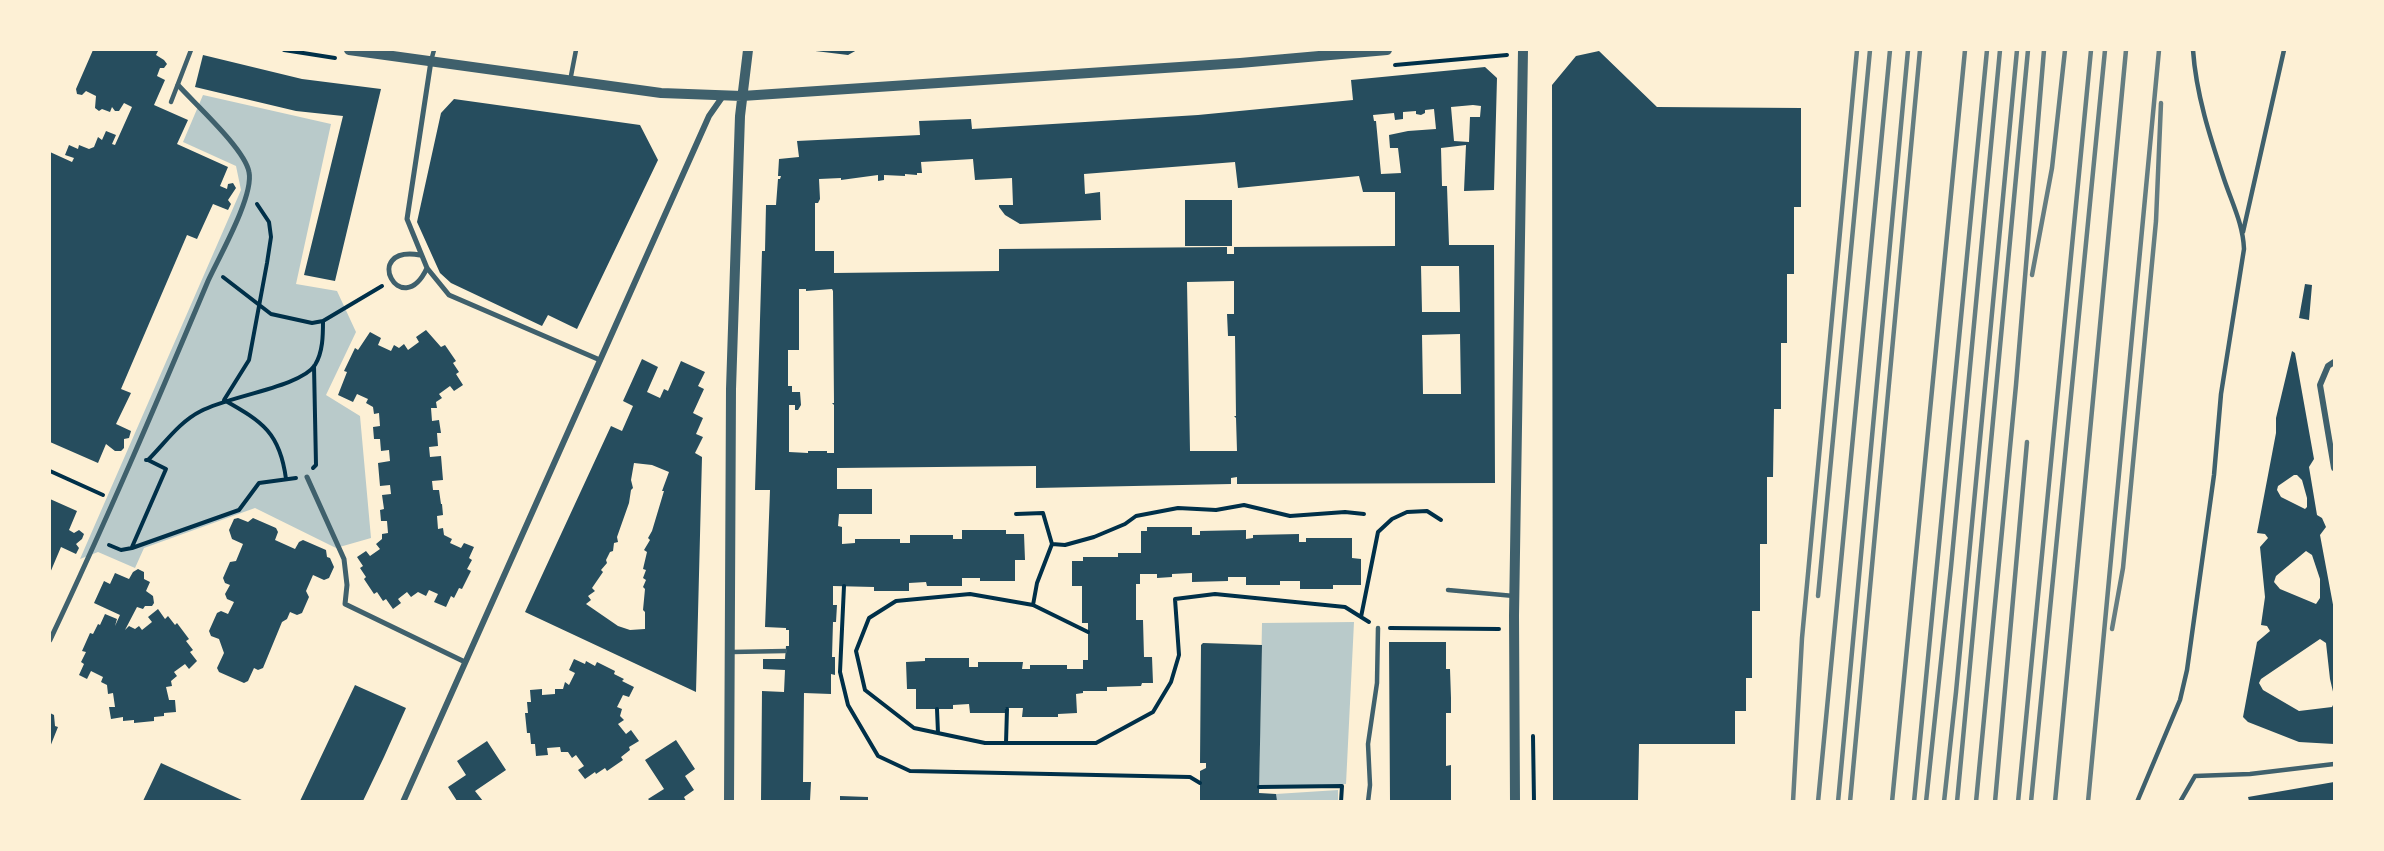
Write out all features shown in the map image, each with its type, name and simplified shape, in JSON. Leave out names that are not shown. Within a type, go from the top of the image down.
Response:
[{"type":"street","points":[[349,50],[661,93],[723,96],[1240,63],[1387,50]]},
{"type":"street","points":[[729,801],[731,401],[740,116],[748,50]]},
{"type":"street","points":[[1515,801],[1514,596],[1523,50]]},
{"type":"street","points":[[431,61],[407,219],[427,268],[450,295],[600,360]]},
{"type":"street","points":[[50,640],[115,501],[213,270],[247,196],[250,173],[244,158],[178,85]]},
{"type":"street","points":[[403,801],[709,116],[723,96]]},
{"type":"street","points":[[420,255],[403,253],[393,259],[388,270],[392,281],[401,287],[412,287],[421,280],[427,268]]},
{"type":"street","points":[[2331,364],[2320,385],[2334,468]]},
{"type":"street","points":[[307,477],[344,559],[347,585],[345,604],[465,662]]},
{"type":"lane","points":[[171,102],[191,50]]},
{"type":"lane","points":[[431,61],[434,50]]},
{"type":"lane","points":[[570,81],[576,50]]},
{"type":"lane","points":[[2138,801],[2180,700],[2187,670],[2222,394],[2244,249],[2243,232],[2209,134],[2200,99],[2193,50]]},
{"type":"lane","points":[[2243,232],[2284,50]]},
{"type":"lane","points":[[1448,590],[1514,596]]},
{"type":"lane","points":[[1368,801],[1370,785],[1368,744],[1377,683],[1378,628]]},
{"type":"lane","points":[[729,652],[785,651]]},
{"type":"lane","points":[[2180,801],[2195,776],[2250,774],[2334,764]]},
{"type":"path","points":[[224,400],[249,360],[271,237],[269,222],[264,213],[247,196]]},
{"type":"path","points":[[213,270],[271,314],[312,323],[323,321],[392,281]]},
{"type":"path","points":[[97,541],[121,550],[132,548],[239,510],[259,483],[307,477],[316,465],[314,366],[322,344],[323,321]]},
{"type":"path","points":[[148,460],[188,419],[224,400],[298,380],[314,366]]},
{"type":"path","points":[[224,400],[262,424],[275,439],[283,458],[286,479]]},
{"type":"path","points":[[132,548],[166,469],[135,455]]},
{"type":"path","points":[[50,471],[115,501]]},
{"type":"path","points":[[1052,544],[1065,545],[1094,537],[1125,525],[1136,516],[1178,508],[1216,510],[1244,505],[1290,516],[1345,512],[1364,514]]},
{"type":"path","points":[[1361,617],[1378,532],[1392,519],[1407,512],[1427,511],[1441,520]]},
{"type":"path","points":[[1016,514],[1043,513],[1052,544],[1037,583],[1033,605]]},
{"type":"path","points":[[844,586],[840,672],[848,705],[878,756],[910,771],[1190,777],[1200,783]]},
{"type":"path","points":[[1088,632],[1033,605],[970,594],[896,601],[869,618],[856,651],[865,690],[914,728],[985,743],[1096,743],[1153,712],[1171,682],[1179,655],[1175,599],[1215,594],[1345,607],[1378,628],[1514,629]]},
{"type":"path","points":[[937,709],[938,733]]},
{"type":"path","points":[[1006,743],[1007,709]]},
{"type":"path","points":[[1259,787],[1342,786],[1341,801]]},
{"type":"shaded area","points":[[203,95],[331,124],[296,284],[337,291],[356,332],[326,395],[360,416],[371,538],[336,548],[255,508],[144,548],[135,568],[98,552],[80,559],[241,190],[236,166],[183,142]]},
{"type":"shaded area","points":[[1354,622],[1346,784],[1259,787],[1262,623]]},
{"type":"shaded area","points":[[1338,790],[1338,801],[1276,802],[1276,794]]},
{"type":"building","points":[[93,50],[158,51],[156,55],[167,64],[164,68],[160,68],[157,76],[165,80],[154,105],[188,120],[177,144],[228,167],[220,186],[227,189],[228,184],[233,183],[236,188],[228,200],[231,204],[228,210],[213,204],[197,239],[187,235],[121,389],[131,393],[116,424],[131,431],[129,438],[124,439],[124,448],[121,451],[115,451],[106,444],[98,463],[50,442],[50,152],[72,162],[74,158],[65,155],[69,145],[78,149],[79,145],[89,149],[94,147],[98,137],[102,140],[106,131],[116,135],[112,144],[115,145],[132,107],[124,103],[119,111],[115,111],[112,107],[110,112],[102,109],[99,111],[95,108],[96,96],[86,91],[82,95],[77,94],[76,89]]},
{"type":"building","points":[[807,50],[857,50],[848,55]]},
{"type":"building","points":[[1599,51],[1657,107],[1801,108],[1801,207],[1794,207],[1794,274],[1787,274],[1787,343],[1781,343],[1781,409],[1774,409],[1773,477],[1767,477],[1767,544],[1760,544],[1760,611],[1752,611],[1752,678],[1746,678],[1746,711],[1735,711],[1735,744],[1639,744],[1638,801],[1553,801],[1552,85],[1576,56]]},
{"type":"building","points":[[203,55],[302,79],[381,89],[335,281],[304,275],[343,116],[296,111],[195,87]]},
{"type":"building","points":[[1485,67],[1497,78],[1494,190],[1464,191],[1466,145],[1441,148],[1442,186],[1447,186],[1449,245],[1494,245],[1495,483],[1237,484],[1237,477],[1231,478],[1231,484],[1036,488],[1036,466],[837,468],[837,489],[872,489],[872,514],[839,514],[838,526],[842,527],[842,544],[855,543],[855,539],[900,539],[900,543],[910,543],[910,535],[953,535],[953,539],[962,539],[962,530],[1006,530],[1006,534],[1024,534],[1025,560],[1015,560],[1015,581],[980,581],[980,578],[962,578],[962,586],[927,586],[926,582],[909,583],[909,591],[874,591],[874,587],[833,586],[833,605],[837,605],[836,622],[833,622],[832,657],[835,657],[835,675],[831,674],[831,694],[804,693],[803,782],[811,782],[810,801],[761,801],[762,691],[784,692],[785,670],[763,669],[763,659],[785,659],[786,646],[789,646],[789,630],[765,627],[770,490],[755,490],[762,251],[765,251],[766,205],[776,205],[778,179],[781,176],[778,176],[779,159],[799,157],[797,141],[920,135],[919,121],[971,119],[972,129],[1198,115],[1353,100],[1351,80]],"holes":[[[1481,106],[1480,117],[1470,117],[1469,142],[1454,141],[1451,107]],[[1434,109],[1436,129],[1389,135],[1390,148],[1398,148],[1401,173],[1381,174],[1376,121],[1373,115],[1394,113],[1395,120],[1403,119],[1403,112],[1416,111],[1416,114],[1421,115],[1425,113],[1425,110]],[[973,159],[975,180],[1012,178],[1013,205],[999,205],[999,207],[1005,215],[1020,224],[1101,220],[1100,192],[1085,194],[1084,174],[1235,162],[1238,188],[1359,176],[1363,192],[1395,192],[1395,246],[1234,247],[1234,254],[1227,254],[1227,247],[999,249],[999,271],[834,273],[834,251],[815,251],[815,203],[818,203],[820,199],[819,179],[841,178],[841,180],[878,175],[878,181],[884,180],[884,175],[905,176],[905,174],[922,173],[921,162]],[[1421,266],[1459,266],[1460,312],[1422,312]],[[1234,281],[1234,314],[1227,314],[1228,336],[1235,336],[1236,416],[1234,416],[1236,418],[1237,451],[1190,451],[1187,282]],[[799,289],[806,289],[806,291],[832,289],[834,453],[827,453],[827,451],[789,452],[789,405],[795,405],[795,410],[798,410],[801,405],[800,392],[792,392],[792,386],[788,386],[788,350],[799,350]],[[1460,334],[1461,394],[1423,394],[1422,335]]]},
{"type":"building","points":[[454,99],[640,125],[658,160],[577,329],[548,315],[542,326],[451,283],[440,273],[417,222],[441,113]]},
{"type":"building","points":[[1185,200],[1232,200],[1232,246],[1185,246]]},
{"type":"building","points":[[2305,284],[2312,285],[2309,320],[2299,318]]},
{"type":"building","points":[[426,330],[441,347],[445,345],[456,361],[453,363],[459,372],[456,374],[463,385],[454,391],[450,386],[439,394],[442,398],[436,402],[437,408],[431,408],[432,421],[439,420],[441,433],[437,433],[438,446],[429,447],[430,457],[441,456],[443,480],[432,481],[433,490],[439,490],[442,504],[443,515],[437,516],[438,529],[443,528],[444,535],[452,539],[450,543],[461,548],[464,543],[474,547],[469,558],[472,560],[467,569],[471,571],[462,589],[459,588],[454,598],[451,596],[446,607],[434,602],[438,594],[429,590],[426,596],[418,592],[411,597],[407,592],[398,599],[401,603],[393,609],[386,599],[383,601],[377,592],[374,594],[364,579],[366,577],[360,568],[363,566],[357,557],[366,551],[370,556],[380,549],[376,544],[382,539],[382,534],[388,533],[387,521],[381,521],[380,510],[384,509],[382,495],[391,494],[390,485],[380,486],[378,463],[390,461],[389,450],[381,451],[380,439],[374,439],[373,427],[380,426],[379,413],[374,414],[373,407],[366,403],[368,399],[357,394],[353,402],[338,395],[347,372],[344,371],[355,348],[358,350],[370,332],[381,338],[378,345],[391,351],[394,345],[399,348],[404,344],[408,350],[419,342],[416,337]]},
{"type":"building","points":[[2292,351],[2295,353],[2314,459],[2309,467],[2317,515],[2322,518],[2326,527],[2320,535],[2334,610],[2334,696],[2326,643],[2320,639],[2261,679],[2259,683],[2263,690],[2299,711],[2332,707],[2334,703],[2334,744],[2299,742],[2248,722],[2243,717],[2257,642],[2270,631],[2267,626],[2261,625],[2265,597],[2260,547],[2268,538],[2265,534],[2257,533],[2276,433],[2276,418]],"holes":[[[2294,475],[2302,480],[2307,498],[2305,509],[2281,497],[2277,490],[2278,486]],[[2306,551],[2312,555],[2320,579],[2320,598],[2316,604],[2280,589],[2274,582],[2276,576]]]},
{"type":"building","points":[[642,359],[658,367],[647,392],[660,398],[664,389],[668,391],[681,361],[705,372],[698,386],[704,389],[693,413],[703,418],[696,434],[703,437],[695,453],[702,457],[696,692],[525,612],[611,426],[622,431],[633,406],[623,401]],"holes":[[[634,463],[652,465],[669,472],[648,538],[650,540],[644,550],[647,552],[643,569],[646,570],[643,578],[646,580],[643,587],[645,589],[643,610],[645,629],[630,630],[618,626],[586,604],[591,600],[588,596],[595,591],[592,588],[603,572],[601,570],[607,563],[610,552],[613,551],[614,543],[618,542],[617,537],[633,488],[631,480]]]},
{"type":"building","points":[[50,499],[77,511],[69,530],[74,533],[79,530],[84,534],[76,544],[79,548],[76,554],[61,547],[50,573]]},
{"type":"building","points":[[238,518],[248,522],[253,518],[276,528],[278,532],[275,540],[295,549],[303,540],[326,550],[327,557],[330,558],[334,567],[329,578],[324,580],[313,575],[306,591],[309,597],[302,613],[297,615],[290,612],[287,619],[282,622],[263,668],[258,670],[254,668],[248,681],[244,683],[219,672],[217,668],[224,653],[219,639],[211,636],[209,631],[217,613],[221,611],[228,614],[234,602],[227,599],[225,594],[230,585],[225,583],[223,578],[230,562],[236,561],[243,544],[232,539],[229,530],[234,519]]},
{"type":"building","points":[[1147,527],[1192,527],[1192,535],[1200,535],[1200,531],[1246,530],[1246,539],[1253,538],[1253,535],[1299,534],[1299,542],[1306,542],[1306,538],[1352,538],[1352,558],[1361,559],[1361,585],[1333,585],[1333,589],[1300,589],[1300,581],[1280,581],[1280,585],[1246,585],[1246,577],[1228,577],[1228,581],[1192,582],[1192,573],[1172,574],[1172,577],[1157,578],[1157,574],[1140,574],[1140,584],[1136,584],[1136,620],[1143,620],[1144,657],[1152,657],[1153,683],[1142,683],[1141,686],[1107,687],[1107,691],[1083,691],[1083,693],[1076,694],[1077,713],[1058,714],[1058,717],[1022,717],[1023,708],[1005,708],[1005,713],[970,713],[969,704],[953,705],[953,709],[916,709],[916,689],[907,689],[906,662],[925,661],[925,658],[969,658],[969,667],[978,667],[978,662],[1023,662],[1022,669],[1030,669],[1030,665],[1067,665],[1067,669],[1083,669],[1083,660],[1088,660],[1088,623],[1082,623],[1082,586],[1072,586],[1072,561],[1083,561],[1083,557],[1118,557],[1118,553],[1141,553],[1141,531],[1147,531]]},
{"type":"building","points":[[138,569],[144,572],[144,579],[150,582],[146,591],[153,596],[154,603],[143,609],[137,607],[125,630],[129,626],[135,629],[139,626],[142,630],[152,622],[148,617],[158,609],[165,619],[168,616],[175,625],[177,623],[189,639],[186,641],[193,650],[190,652],[197,661],[189,669],[185,664],[174,672],[177,676],[171,681],[172,686],[166,687],[169,700],[175,700],[176,712],[154,717],[154,721],[134,723],[134,720],[123,721],[123,717],[111,719],[109,707],[115,707],[113,693],[108,694],[107,685],[101,682],[103,677],[91,671],[87,679],[79,675],[84,664],[81,662],[86,652],[82,651],[90,633],[93,634],[105,614],[117,619],[115,626],[120,615],[94,603],[104,581],[110,584],[115,573],[129,579]]},
{"type":"building","points":[[1389,642],[1446,642],[1446,669],[1450,669],[1451,713],[1446,713],[1446,766],[1451,765],[1451,801],[1390,801]]},
{"type":"building","points":[[1203,643],[1262,645],[1259,793],[1276,794],[1277,801],[1200,801],[1200,771],[1206,768],[1206,763],[1200,763],[1201,645]]},
{"type":"building","points":[[574,659],[585,664],[586,661],[595,666],[597,662],[615,671],[614,674],[624,679],[622,681],[634,687],[629,697],[623,695],[617,707],[622,709],[620,716],[624,720],[618,724],[626,734],[631,730],[639,741],[629,747],[630,750],[621,757],[623,760],[607,771],[605,768],[585,779],[578,770],[584,766],[576,755],[572,758],[568,752],[561,752],[560,747],[547,748],[548,755],[536,756],[535,744],[531,744],[530,733],[527,733],[525,713],[528,713],[527,702],[531,702],[530,690],[542,689],[542,695],[555,694],[555,689],[563,689],[565,682],[569,685],[575,673],[569,670]]},
{"type":"building","points":[[355,685],[406,708],[384,757],[363,801],[300,801]]},
{"type":"building","points":[[50,713],[54,715],[55,726],[58,727],[50,747]]},
{"type":"building","points":[[676,740],[695,769],[685,776],[694,790],[684,797],[686,801],[650,801],[648,799],[664,789],[645,760]]},
{"type":"building","points":[[487,741],[506,770],[475,791],[483,801],[457,801],[448,787],[466,775],[457,761]]},
{"type":"building","points":[[161,763],[244,801],[143,801]]},
{"type":"building","points":[[2334,782],[2334,801],[2249,801],[2248,797]]},
{"type":"building","points":[[840,796],[868,797],[868,801],[840,801]]},
{"type":"railway","points":[[1793,802],[1802,638],[1857,50]]},
{"type":"railway","points":[[1818,596],[1870,50]]},
{"type":"railway","points":[[1818,802],[1890,50]]},
{"type":"railway","points":[[1838,802],[1908,50]]},
{"type":"railway","points":[[1850,802],[1920,50]]},
{"type":"railway","points":[[1892,802],[1965,50]]},
{"type":"railway","points":[[1914,802],[1987,50]]},
{"type":"railway","points":[[1926,802],[1951,567],[2000,50]]},
{"type":"railway","points":[[1944,802],[2017,50]]},
{"type":"railway","points":[[1957,802],[2028,50]]},
{"type":"railway","points":[[1976,802],[2016,385],[2044,50]]},
{"type":"railway","points":[[2032,275],[2052,168],[2065,50]]},
{"type":"railway","points":[[2018,802],[2091,50]]},
{"type":"railway","points":[[2031,802],[2105,50]]},
{"type":"railway","points":[[2055,802],[2126,50]]},
{"type":"railway","points":[[2088,802],[2159,50]]},
{"type":"railway","points":[[2112,629],[2123,568],[2156,221],[2161,103]]},
{"type":"railway","points":[[1995,802],[2027,442]]}]
